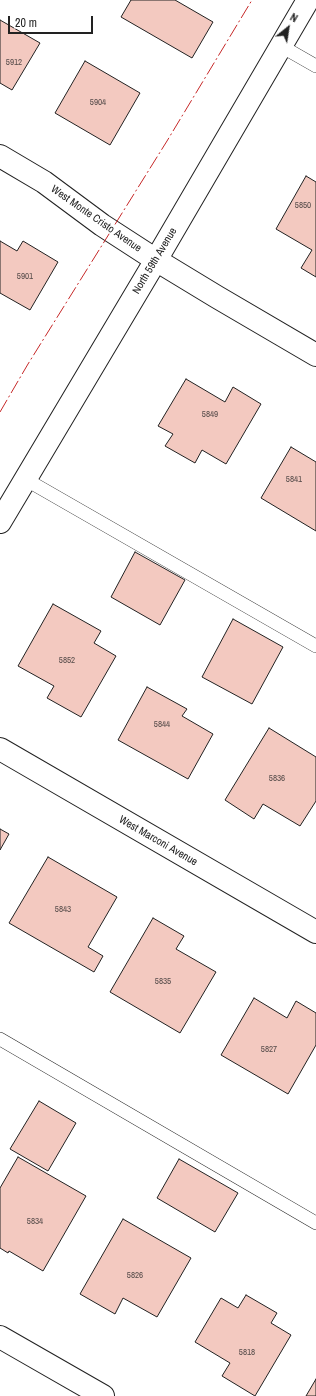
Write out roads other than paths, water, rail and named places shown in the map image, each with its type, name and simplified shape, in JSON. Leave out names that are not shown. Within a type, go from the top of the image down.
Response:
[{"type":"street","name":"North 59th Avenue","points":[[0,522],[156,260],[308,0]]},
{"type":"street","name":"West Monte Cristo Avenue","points":[[0,156],[44,182],[102,225],[156,260],[316,355]]},
{"type":"street","name":"West Marconi Avenue","points":[[0,749],[316,932]]},
{"type":"street","points":[[0,1337],[103,1396]]},
{"type":"lane","points":[[281,46],[316,66]]},
{"type":"lane","points":[[25,479],[316,646]]},
{"type":"lane","points":[[0,1040],[316,1223]]}]
